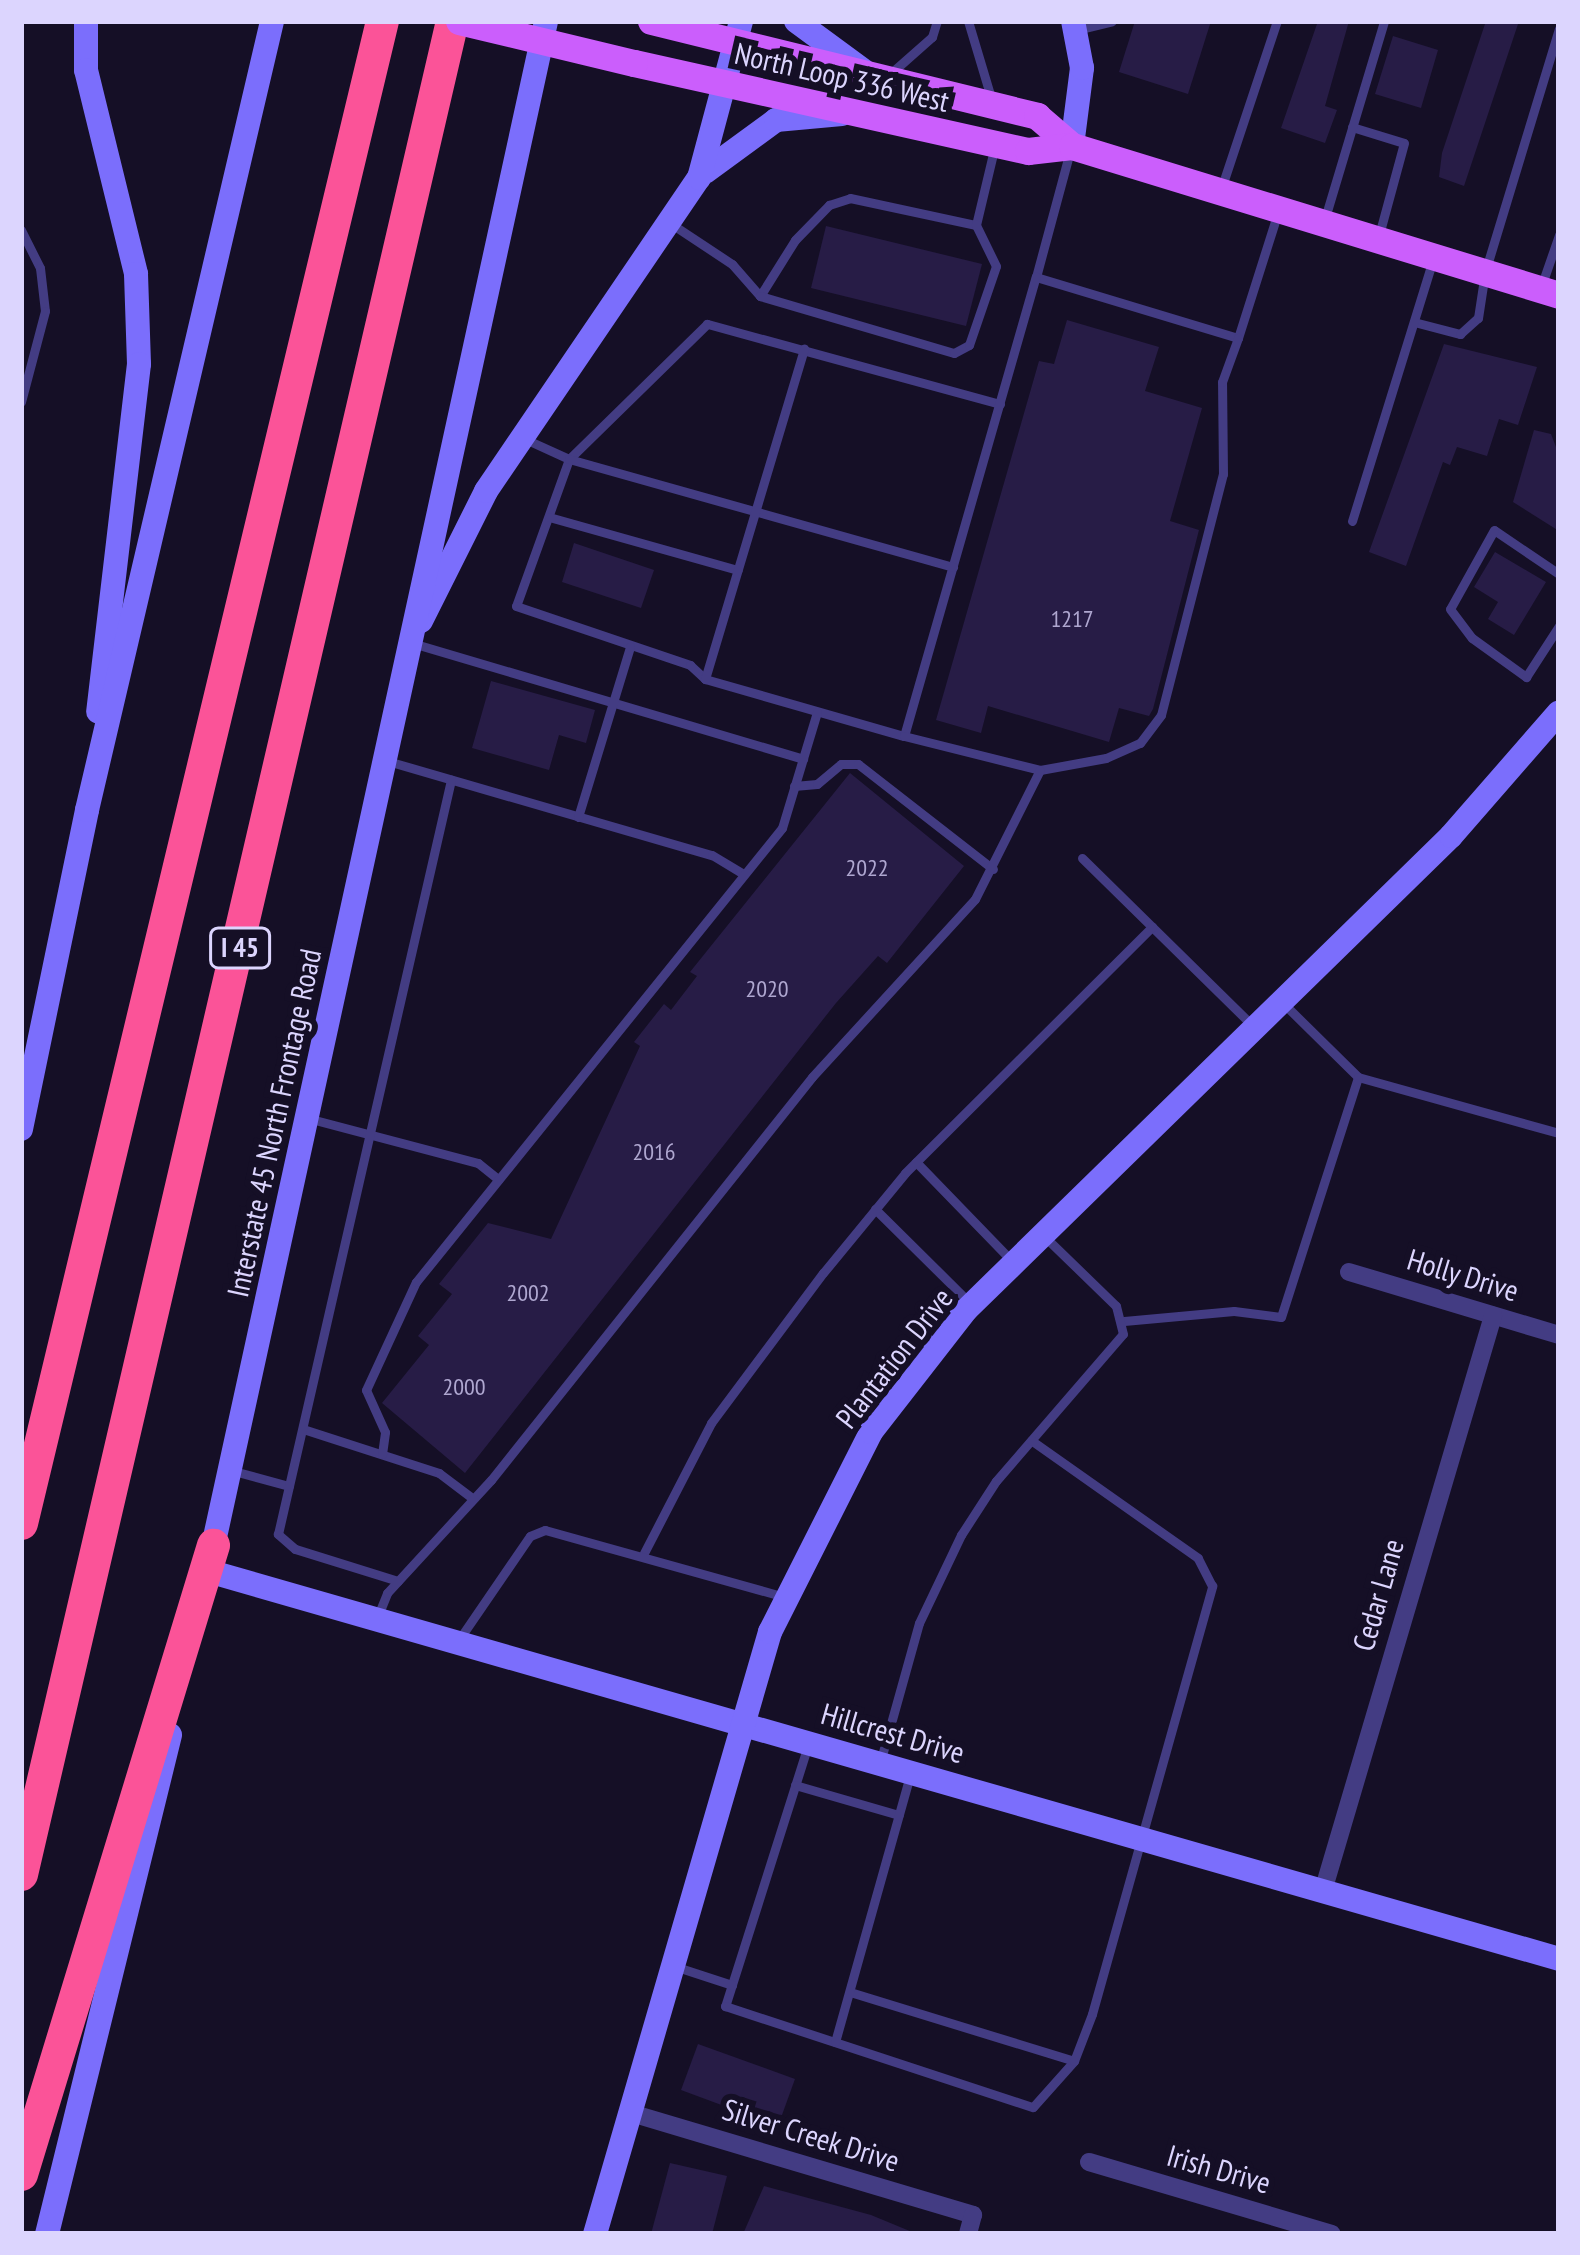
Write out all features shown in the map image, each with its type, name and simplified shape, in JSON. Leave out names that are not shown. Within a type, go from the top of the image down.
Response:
[{"type":"highway","name":"I 45","points":[[21,1523],[382,21]]},
{"type":"highway","name":"I 45","points":[[21,1874],[456,21]]},
{"type":"highway","points":[[21,2174],[211,1558]]},
{"type":"main road","points":[[69,21],[86,70],[136,274],[139,364],[87,810]]},
{"type":"main road","points":[[86,21],[86,70]]},
{"type":"main road","points":[[21,1130],[87,810],[272,21]]},
{"type":"main road","name":"North Loop 336 West","points":[[456,21],[842,114],[1028,152],[1072,146]]},
{"type":"main road","name":"Interstate 45 North Frontage Road","points":[[47,2234],[211,1558],[546,21]]},
{"type":"main road","name":"North Loop 336 West","points":[[652,21],[739,31],[875,74],[1037,116],[1072,146],[1550,292]]},
{"type":"main road","points":[[796,21],[875,74]]},
{"type":"main road","points":[[1072,146],[1081,98],[1075,26]]},
{"type":"main road","points":[[408,638],[520,437],[673,225],[699,178],[739,31]]},
{"type":"main road","points":[[699,178],[759,128],[842,114]]},
{"type":"main road","name":"Plantation Drive","points":[[595,2234],[740,1720],[785,1597],[871,1432],[971,1304],[1495,791],[1559,712]]},
{"type":"main road","name":"Hillcrest Drive","points":[[211,1558],[377,1618],[1559,1959]]},
{"type":"street","name":"Holly Drive","points":[[1349,1272],[1559,1335]]},
{"type":"street","name":"Cedar Lane","points":[[1323,1892],[1493,1316]]},
{"type":"street","name":"Silver Creek Drive","points":[[631,2113],[971,2224]]},
{"type":"street","name":"Irish Drive","points":[[1089,2162],[1332,2234]]},
{"type":"lane","points":[[875,74],[932,37],[937,21]]},
{"type":"lane","points":[[968,21],[994,105]]},
{"type":"lane","points":[[1075,26],[1112,21]]},
{"type":"lane","points":[[1220,191],[1276,21]]},
{"type":"lane","points":[[1323,223],[1384,21]]},
{"type":"lane","points":[[1414,322],[1460,334],[1478,318],[1485,272],[1559,29]]},
{"type":"lane","points":[[1352,127],[1404,143],[1377,240]]},
{"type":"lane","points":[[673,225],[732,264],[760,296],[954,353],[969,345],[996,266],[976,225],[995,143]]},
{"type":"lane","points":[[904,736],[1072,146]]},
{"type":"lane","points":[[760,296],[795,240],[830,205],[850,198],[976,225]]},
{"type":"lane","points":[[1000,404],[707,324],[569,459],[516,605],[690,665],[705,679],[1040,770],[1106,758],[1140,742],[1161,715],[1223,473],[1222,382],[1279,210]]},
{"type":"lane","points":[[21,230],[40,268],[45,310],[21,402]]},
{"type":"lane","points":[[1550,292],[1559,235]]},
{"type":"lane","points":[[1352,521],[1434,257]]},
{"type":"lane","points":[[1036,277],[1238,338]]},
{"type":"lane","points":[[705,679],[804,349]]},
{"type":"lane","points":[[520,437],[569,459],[953,567]]},
{"type":"lane","points":[[549,517],[738,570]]},
{"type":"lane","points":[[1559,574],[1494,530],[1450,609],[1472,638],[1526,677],[1559,626]]},
{"type":"lane","points":[[408,638],[803,759]]},
{"type":"lane","points":[[578,817],[630,646]]},
{"type":"lane","points":[[382,1454],[386,1432],[366,1390],[416,1282],[782,828],[817,712]]},
{"type":"lane","points":[[382,760],[712,855],[744,874]]},
{"type":"lane","points":[[794,786],[817,784],[841,764],[858,764],[993,868]]},
{"type":"lane","points":[[377,1618],[398,1581],[812,1077],[916,967],[993,868],[1040,770]]},
{"type":"lane","points":[[398,1581],[282,1542],[366,1132],[451,780]]},
{"type":"lane","points":[[1082,858],[1254,1028]]},
{"type":"lane","points":[[644,1553],[711,1423],[875,1208],[1152,928]]},
{"type":"lane","points":[[1281,1001],[1358,1077],[1559,1132]]},
{"type":"lane","points":[[1124,1321],[1234,1311],[1282,1317],[1358,1077]]},
{"type":"lane","points":[[306,1118],[478,1163],[498,1179]]},
{"type":"lane","points":[[916,1162],[1014,1263]]},
{"type":"lane","points":[[875,1208],[971,1304]]},
{"type":"lane","points":[[1042,1234],[1124,1321]]},
{"type":"lane","points":[[880,1761],[936,1582],[1031,1440],[1116,1348],[1124,1321]]},
{"type":"lane","points":[[303,1429],[440,1473],[471,1497]]},
{"type":"lane","points":[[809,1740],[725,2006],[1033,2107],[1074,2061],[1211,1586],[1208,1570],[1031,1440]]},
{"type":"lane","points":[[230,1470],[290,1486]]},
{"type":"lane","points":[[458,1641],[530,1536],[558,1528],[785,1597]]},
{"type":"lane","points":[[836,2042],[912,1770]]},
{"type":"lane","points":[[795,1785],[899,1815]]},
{"type":"lane","points":[[672,1966],[732,1985]]},
{"type":"lane","points":[[850,1992],[1074,2061]]},
{"type":"building","points":[[1135,21],[1211,21],[1188,94],[1119,72]]},
{"type":"building","points":[[1318,21],[1349,21],[1325,106],[1337,110],[1325,143],[1281,128]]},
{"type":"building","points":[[1486,21],[1519,21],[1464,186],[1439,177],[1442,153]]},
{"type":"building","points":[[1393,36],[1438,50],[1421,108],[1375,94]]},
{"type":"building","points":[[826,226],[982,264],[966,326],[811,288]]},
{"type":"building","points":[[1067,320],[1159,347],[1145,391],[1202,408],[1170,521],[1199,530],[1153,709],[1149,716],[1119,708],[1109,742],[988,706],[981,733],[936,720],[1039,361],[1054,364]]},
{"type":"building","points":[[1444,344],[1537,367],[1518,425],[1499,419],[1487,456],[1457,447],[1450,465],[1443,462],[1406,566],[1369,552]]},
{"type":"building","points":[[1534,430],[1551,434],[1559,455],[1559,531],[1513,502]]},
{"type":"building","points":[[574,543],[654,570],[641,608],[562,582]]},
{"type":"building","points":[[1495,552],[1546,582],[1514,635],[1488,619],[1498,602],[1474,587]]},
{"type":"building","points":[[491,681],[595,710],[586,743],[559,735],[549,770],[472,748]]},
{"type":"building","points":[[850,773],[964,866],[887,963],[878,956],[836,1003],[465,1473],[382,1403],[429,1345],[418,1336],[452,1294],[439,1284],[488,1223],[551,1239],[640,1046],[634,1042],[664,1004],[671,1010],[697,976],[690,972]]},
{"type":"building","points":[[698,2044],[795,2079],[778,2126],[681,2090]]},
{"type":"building","points":[[670,2163],[727,2176],[712,2234],[651,2234]]},
{"type":"building","points":[[764,2186],[871,2215],[917,2234],[743,2234]]}]
